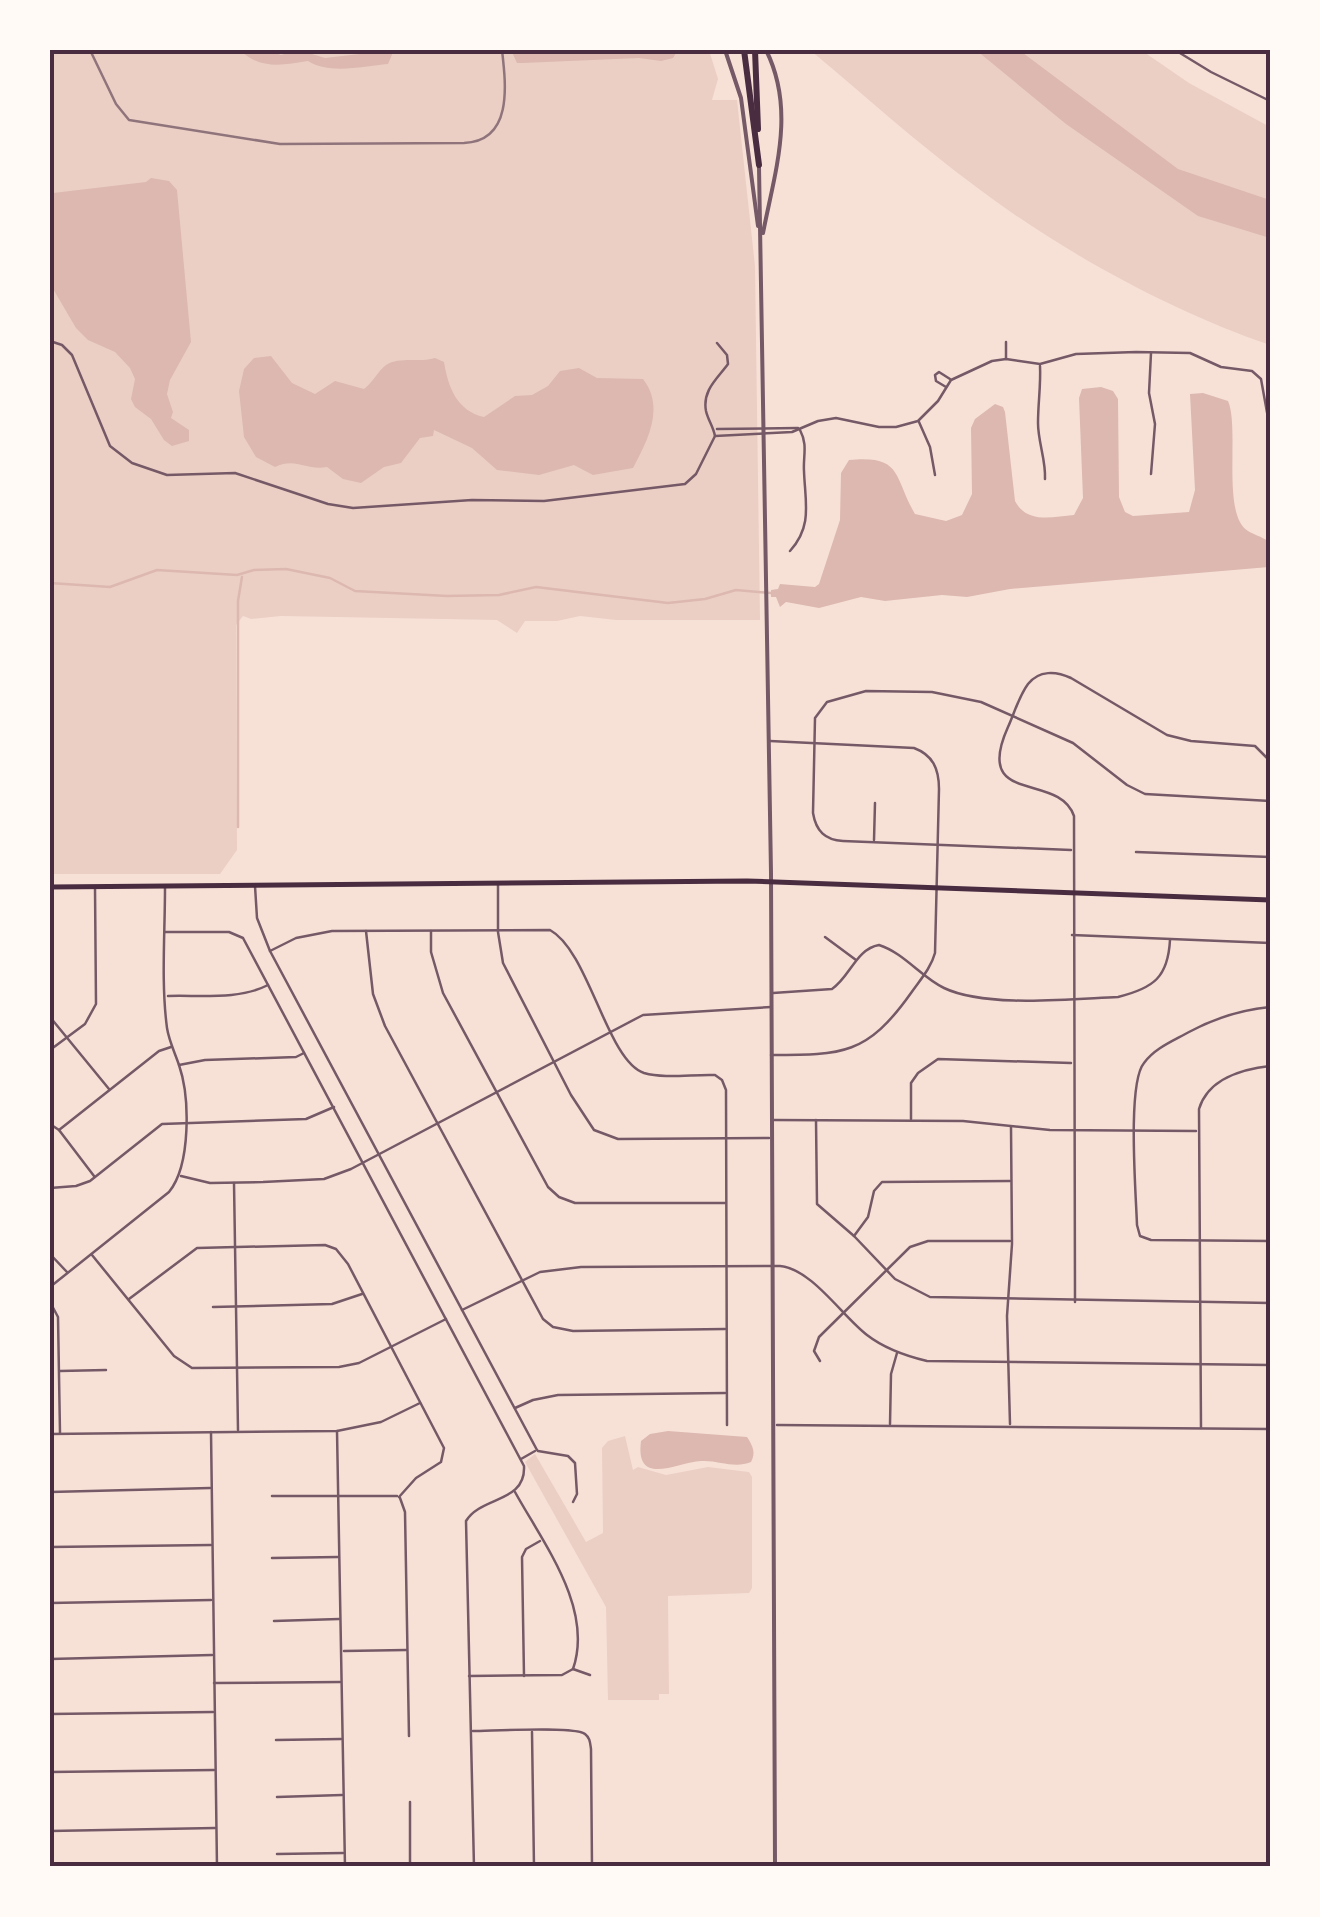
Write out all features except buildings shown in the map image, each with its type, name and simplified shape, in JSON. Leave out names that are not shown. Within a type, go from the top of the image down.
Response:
[{"type":"highway","points":[[744,50],[752,81],[759,165]]},
{"type":"highway","points":[[752,81],[755,50]]},
{"type":"main road","points":[[50,888],[771,882],[1270,900]]},
{"type":"street","points":[[725,50],[742,98],[761,242]]},
{"type":"street","points":[[761,242],[784,126],[780,92],[766,50]]},
{"type":"street","points":[[1175,50],[1270,101]]},
{"type":"street","points":[[759,165],[771,882],[774,1867]]},
{"type":"street","points":[[50,341],[62,345],[72,355],[106,441],[128,461],[176,476],[235,473],[340,507],[472,500],[528,502],[682,486],[696,474],[714,436],[706,413],[706,397],[712,382],[728,364],[727,355],[717,343]]},
{"type":"street","points":[[1006,342],[1006,359]]},
{"type":"street","points":[[714,436],[800,429],[836,418],[887,428],[918,420],[951,380],[992,360],[1040,364],[1076,354],[1151,352],[1190,353],[1221,367],[1252,371],[1262,379],[1270,430]]},
{"type":"street","points":[[1150,474],[1154,432],[1149,393],[1151,352]]},
{"type":"street","points":[[1040,364],[1038,427],[1046,462],[1045,479]]},
{"type":"street","points":[[946,387],[936,381],[935,375],[939,372],[951,380]]},
{"type":"street","points":[[918,420],[930,447],[935,475]]},
{"type":"street","points":[[714,429],[800,429],[806,443],[807,517],[799,540],[790,551]]},
{"type":"street","points":[[1270,448],[1270,475]]},
{"type":"street","points":[[1074,1302],[1074,816],[1068,804],[1056,796],[1016,784],[1001,767],[1001,745],[1029,683],[1042,674],[1055,672],[1167,735],[1254,746],[1270,762]]},
{"type":"street","points":[[1073,850],[835,840],[820,832],[812,813],[815,718],[822,706],[833,699],[866,691],[949,694],[981,702],[1074,743],[1127,785],[1145,794],[1270,801]]},
{"type":"street","points":[[768,741],[906,746],[920,750],[934,763],[939,779],[935,953],[924,974],[902,1005],[874,1036],[861,1044],[832,1054],[771,1055]]},
{"type":"street","points":[[874,842],[875,803]]},
{"type":"street","points":[[1136,852],[1270,857]]},
{"type":"street","points":[[498,884],[503,963],[587,1123],[604,1137],[772,1138]]},
{"type":"street","points":[[254,886],[257,918],[270,951],[514,1409],[537,1450],[568,1456],[576,1463],[577,1494],[573,1502]]},
{"type":"street","points":[[50,1287],[169,1192],[181,1176],[186,1122],[180,1065],[167,1028],[165,887]]},
{"type":"street","points":[[50,1050],[85,1024],[96,1004],[95,888]]},
{"type":"street","points":[[270,951],[296,938],[314,935],[543,929],[562,939],[611,1031],[629,1060],[643,1072],[714,1075],[722,1080],[726,1090],[728,1425]]},
{"type":"street","points":[[431,930],[431,952],[443,993],[540,1177],[559,1197],[575,1203],[726,1202]]},
{"type":"street","points":[[366,931],[367,957],[379,1010],[543,1319],[560,1329],[726,1329]]},
{"type":"street","points":[[165,932],[229,932],[243,938],[524,1466],[524,1478],[515,1492],[474,1511],[466,1522],[474,1867]]},
{"type":"street","points":[[1072,935],[1270,943]]},
{"type":"street","points":[[825,937],[857,960]]},
{"type":"street","points":[[771,993],[826,992],[839,985],[867,948],[882,945],[947,989],[977,998],[1118,997],[1161,976],[1167,967],[1170,940]]},
{"type":"street","points":[[166,996],[234,995],[255,992],[270,984]]},
{"type":"street","points":[[181,1176],[210,1182],[324,1179],[642,1015],[771,1007]]},
{"type":"street","points":[[1270,1007],[1246,1009],[1208,1021],[1151,1055],[1139,1070],[1135,1084],[1138,1231],[1144,1240],[1270,1241]]},
{"type":"street","points":[[50,1016],[110,1090]]},
{"type":"street","points":[[60,1130],[159,1051],[172,1047]]},
{"type":"street","points":[[180,1065],[205,1060],[296,1057],[305,1052]]},
{"type":"street","points":[[911,1121],[911,1083],[938,1059],[1072,1063]]},
{"type":"street","points":[[1201,1428],[1196,1130],[1200,1102],[1210,1088],[1248,1068],[1270,1066]]},
{"type":"street","points":[[50,1188],[76,1186],[95,1177],[162,1124],[306,1119],[334,1107]]},
{"type":"street","points":[[772,1120],[1196,1130]]},
{"type":"street","points":[[816,1120],[817,1204],[905,1286],[930,1297],[1270,1303]]},
{"type":"street","points":[[50,1124],[60,1130],[95,1177]]},
{"type":"street","points":[[1010,1126],[1010,1427]]},
{"type":"street","points":[[854,1236],[868,1218],[874,1191],[882,1182],[1012,1181]]},
{"type":"street","points":[[234,1182],[238,1432]]},
{"type":"street","points":[[820,1360],[814,1351],[816,1341],[918,1242],[1012,1240]]},
{"type":"street","points":[[129,1299],[196,1248],[330,1246],[342,1255],[443,1444],[441,1462],[416,1478],[399,1497]]},
{"type":"street","points":[[50,1254],[68,1274]]},
{"type":"street","points":[[92,1254],[180,1362],[192,1368],[339,1367],[359,1363],[447,1318]]},
{"type":"street","points":[[462,1310],[540,1272],[582,1267],[772,1266],[797,1269],[872,1339],[897,1352],[936,1362],[1270,1365]]},
{"type":"street","points":[[213,1307],[332,1304],[363,1293]]},
{"type":"street","points":[[50,1302],[58,1317],[60,1434]]},
{"type":"street","points":[[890,1426],[891,1374],[897,1352]]},
{"type":"street","points":[[59,1370],[106,1370]]},
{"type":"street","points":[[514,1409],[558,1395],[727,1392]]},
{"type":"street","points":[[50,1434],[337,1431],[380,1422],[421,1403]]},
{"type":"street","points":[[773,1425],[1270,1429]]},
{"type":"street","points":[[337,1431],[345,1867]]},
{"type":"street","points":[[211,1432],[217,1867]]},
{"type":"street","points":[[520,1460],[537,1450]]},
{"type":"street","points":[[50,1492],[212,1488]]},
{"type":"street","points":[[515,1492],[575,1604],[573,1669]]},
{"type":"street","points":[[272,1496],[399,1497]]},
{"type":"street","points":[[399,1497],[405,1512],[409,1736]]},
{"type":"street","points":[[524,1676],[522,1557],[526,1549],[542,1540]]},
{"type":"street","points":[[50,1548],[212,1545]]},
{"type":"street","points":[[272,1558],[340,1557]]},
{"type":"street","points":[[50,1603],[213,1600]]},
{"type":"street","points":[[274,1621],[340,1619]]},
{"type":"street","points":[[341,1651],[408,1650]]},
{"type":"street","points":[[50,1659],[214,1655]]},
{"type":"street","points":[[468,1676],[562,1675],[573,1669],[590,1674]]},
{"type":"street","points":[[214,1684],[342,1682]]},
{"type":"street","points":[[50,1714],[214,1712]]},
{"type":"street","points":[[473,1731],[580,1731],[590,1740],[592,1867]]},
{"type":"street","points":[[532,1731],[534,1867]]},
{"type":"street","points":[[276,1740],[343,1739]]},
{"type":"street","points":[[50,1772],[216,1770]]},
{"type":"street","points":[[277,1797],[344,1796]]},
{"type":"street","points":[[410,1802],[410,1867]]},
{"type":"street","points":[[50,1830],[217,1828]]},
{"type":"street","points":[[278,1854],[344,1852]]},
{"type":"shaded area","points":[[50,50],[709,50],[718,79],[712,100],[737,100],[755,266],[760,620],[616,620],[580,616],[525,621],[517,633],[497,620],[243,616],[236,625],[237,850],[220,874],[50,874]]},
{"type":"shaded area","points":[[240,50],[269,50],[281,55],[299,50],[325,58],[394,50],[388,64],[337,69],[308,61],[264,63]]},
{"type":"shaded area","points":[[511,50],[678,50],[673,58],[661,61],[639,58],[517,63]]},
{"type":"shaded area","points":[[810,50],[1141,50],[1189,83],[1270,127],[1270,345],[1155,297],[1042,233],[954,170]]},
{"type":"shaded area","points":[[976,50],[1019,50],[1178,169],[1270,200],[1270,238],[1198,216],[1066,124]]},
{"type":"shaded area","points":[[151,178],[169,181],[177,190],[191,342],[170,380],[167,394],[171,418],[189,430],[189,441],[172,446],[151,419],[135,407],[131,399],[135,379],[130,368],[115,352],[88,340],[76,328],[52,287],[50,196],[146,182]]},
{"type":"shaded area","points":[[271,356],[292,383],[315,394],[335,381],[364,389],[392,362],[435,358],[444,362],[451,389],[461,404],[484,417],[515,396],[532,395],[548,386],[560,371],[579,368],[597,378],[643,379],[653,401],[652,424],[633,468],[593,475],[574,465],[539,475],[497,470],[472,448],[434,430],[433,436],[420,438],[401,463],[384,467],[361,483],[343,479],[327,467],[289,463],[275,467],[256,457],[244,437],[239,391],[244,369],[254,358]]},
{"type":"shaded area","points":[[1101,387],[1113,391],[1118,399],[1119,497],[1125,512],[1133,516],[1189,512],[1195,490],[1190,394],[1203,393],[1228,401],[1235,508],[1248,531],[1268,541],[1269,567],[1010,589],[967,597],[942,595],[885,601],[861,597],[819,608],[786,602],[780,607],[776,597],[771,597],[771,590],[778,589],[780,584],[819,584],[840,520],[841,473],[849,460],[866,459],[888,465],[915,514],[946,521],[962,515],[972,494],[971,428],[975,419],[995,404],[1005,412],[1015,501],[1033,516],[1074,515],[1083,498],[1079,398],[1082,389]]},
{"type":"shaded area","points":[[668,1431],[747,1437],[753,1459],[739,1465],[701,1461],[660,1469],[644,1464],[641,1441],[650,1434]]},
{"type":"shaded area","points":[[625,1436],[633,1470],[638,1467],[666,1475],[708,1467],[749,1472],[752,1477],[752,1588],[749,1593],[668,1596],[669,1694],[659,1694],[659,1700],[608,1700],[606,1607],[525,1462],[535,1454],[586,1542],[603,1533],[602,1448],[608,1441]]},
{"type":"waterway","points":[[50,583],[110,587],[157,570],[237,575],[286,569],[330,578],[355,591],[447,596],[499,595],[536,587],[668,603],[705,599],[736,590],[771,593]]},
{"type":"waterway","points":[[238,827],[238,601],[242,577]]},
{"type":"railway","points":[[90,50],[116,104],[129,120],[280,144],[480,140],[491,133],[503,109],[502,50]]}]
